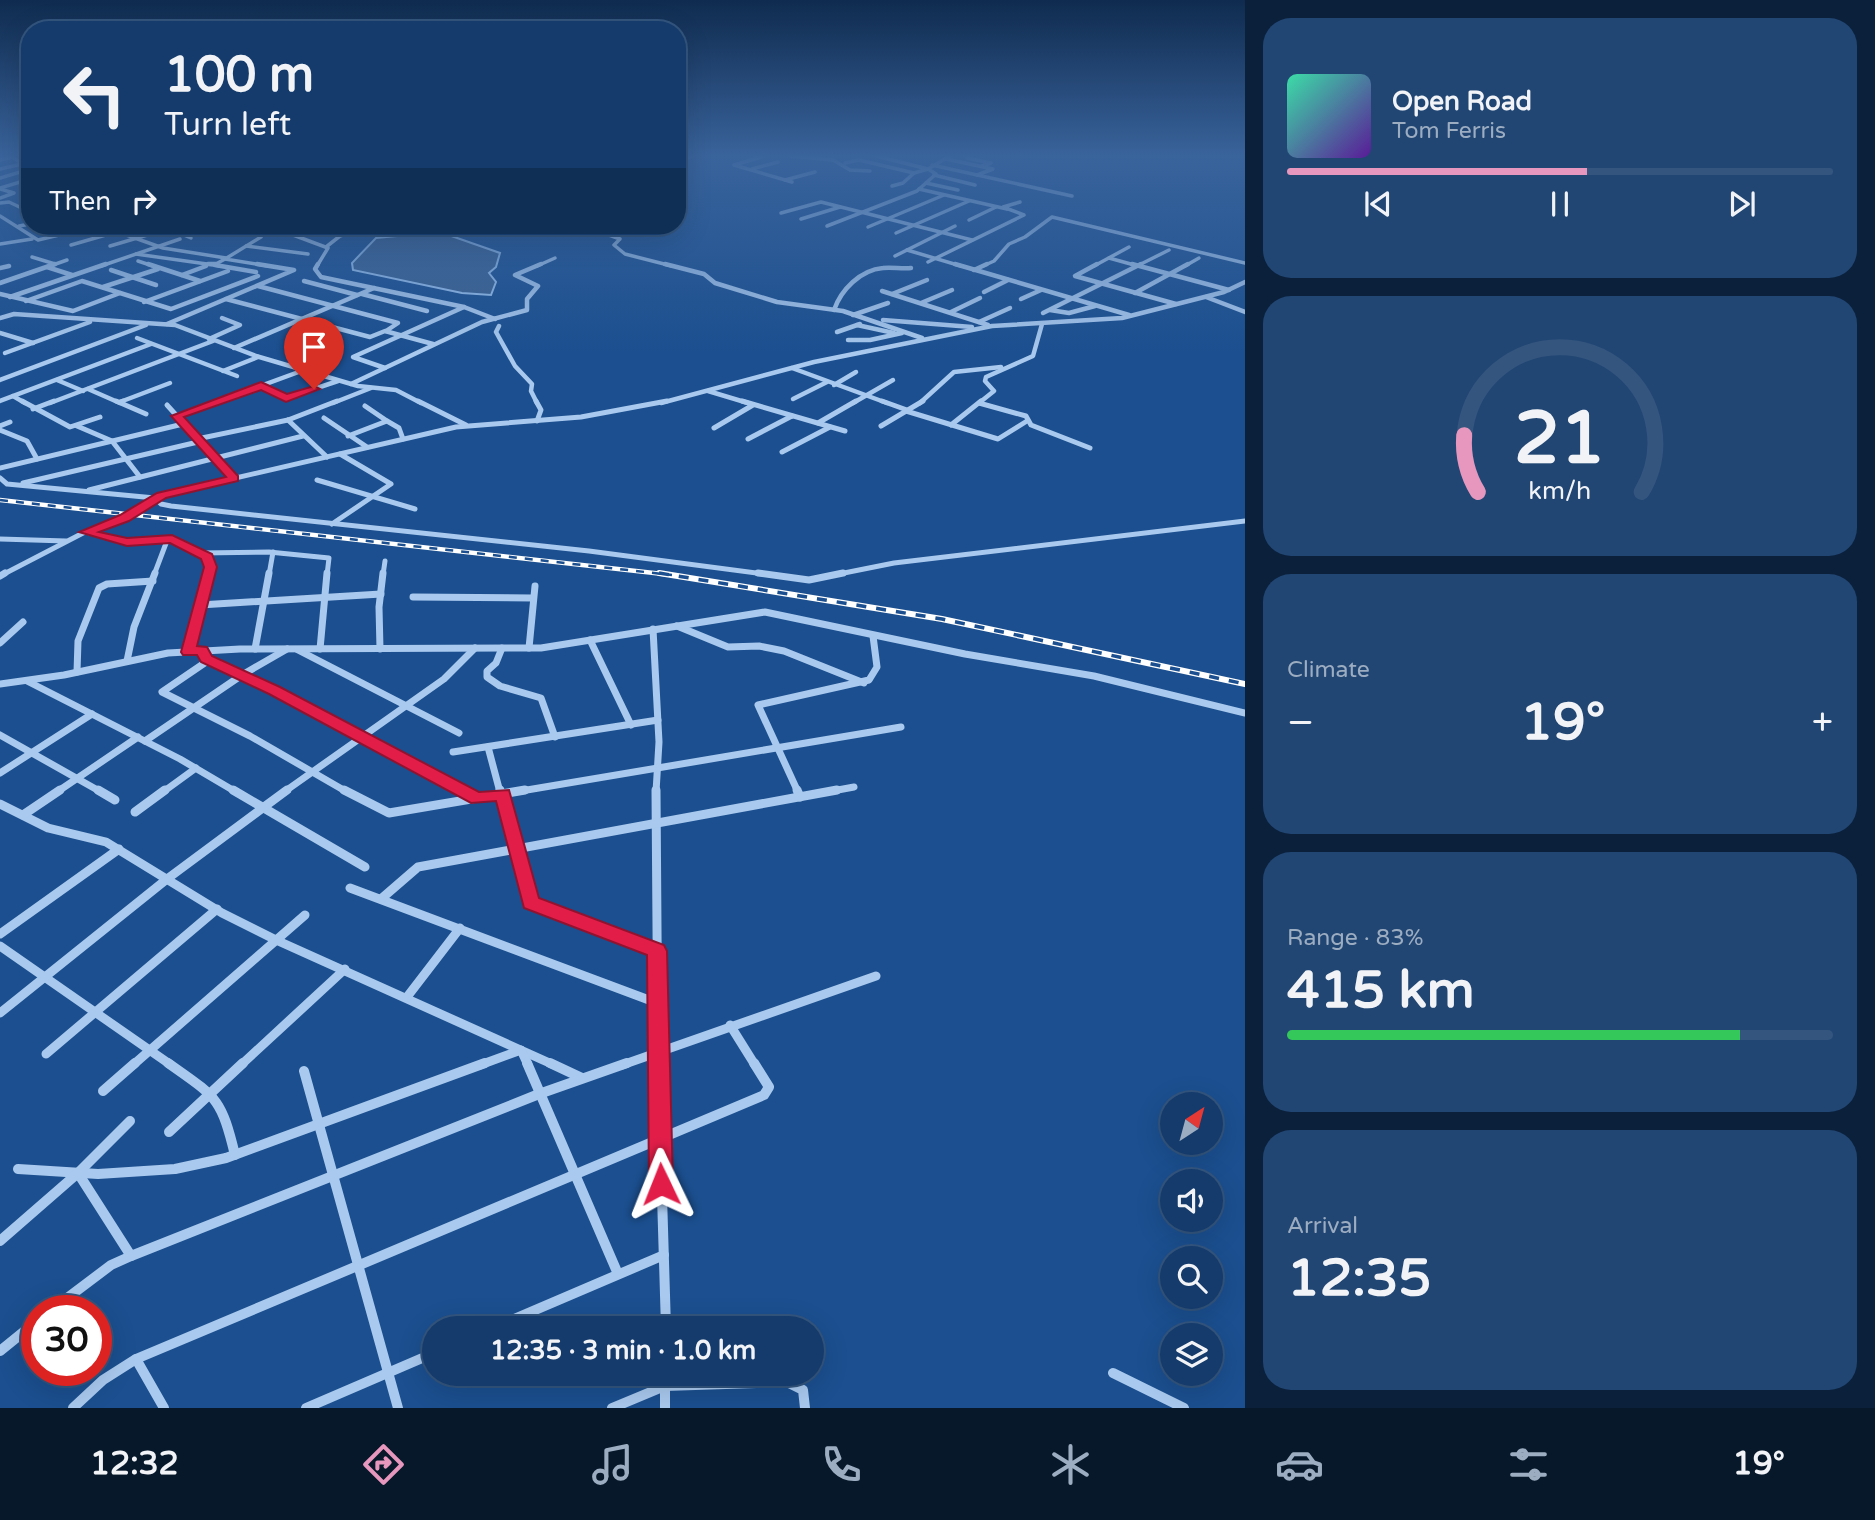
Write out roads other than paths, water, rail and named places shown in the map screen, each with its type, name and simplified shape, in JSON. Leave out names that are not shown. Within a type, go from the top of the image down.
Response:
[{"type":"street","points":[[11,222],[19,226]]},
{"type":"street","points":[[827,226],[838,222]]},
{"type":"street","points":[[868,227],[881,222]]},
{"type":"street","points":[[899,222],[972,240]]},
{"type":"street","points":[[895,233],[921,222]]},
{"type":"street","points":[[928,262],[1010,222]]},
{"type":"street","points":[[974,270],[994,261],[1009,244],[1026,237],[1046,222]]},
{"type":"street","points":[[1072,222],[1245,263]]},
{"type":"street","points":[[895,256],[955,226]]},
{"type":"street","points":[[28,235],[32,239]]},
{"type":"street","points":[[0,244],[65,235]]},
{"type":"street","points":[[71,244],[104,235]]},
{"type":"street","points":[[129,235],[160,245],[225,259],[294,270],[166,324]]},
{"type":"street","points":[[110,246],[148,235]]},
{"type":"street","points":[[184,235],[191,238]]},
{"type":"street","points":[[294,235],[326,247]]},
{"type":"street","points":[[344,235],[326,247],[315,269],[317,274],[464,307],[495,319]]},
{"type":"street","points":[[609,235],[621,239],[614,245],[625,254],[704,274],[715,283],[776,302],[834,310],[872,320],[901,333]]},
{"type":"street","points":[[214,265],[261,237]]},
{"type":"street","points":[[10,297],[180,239]]},
{"type":"street","points":[[245,246],[308,254]]},
{"type":"street","points":[[1129,247],[1075,275],[1176,304]]},
{"type":"street","points":[[907,250],[1130,316]]},
{"type":"street","points":[[1043,313],[1170,250]]},
{"type":"street","points":[[132,254],[214,265],[255,274]]},
{"type":"street","points":[[32,257],[55,264]]},
{"type":"street","points":[[351,384],[495,319],[527,310],[527,299],[538,286],[515,275],[555,258]]},
{"type":"street","points":[[1109,258],[1245,292]]},
{"type":"street","points":[[1135,293],[1199,258]]},
{"type":"street","points":[[0,283],[67,260]]},
{"type":"street","points":[[138,261],[201,281]]},
{"type":"street","points":[[0,268],[9,265]]},
{"type":"street","points":[[182,275],[206,266]]},
{"type":"street","points":[[26,301],[78,281],[171,309],[244,281],[272,266]]},
{"type":"street","points":[[46,267],[72,275]]},
{"type":"street","points":[[102,287],[160,268]]},
{"type":"street","points":[[834,310],[838,297],[864,275],[881,268],[897,271],[911,268]]},
{"type":"street","points":[[111,270],[156,285]]},
{"type":"street","points":[[144,302],[228,271]]},
{"type":"street","points":[[892,294],[927,280]]},
{"type":"street","points":[[984,292],[1009,280]]},
{"type":"street","points":[[207,295],[370,337],[398,323],[331,307],[244,281]]},
{"type":"street","points":[[304,281],[427,311]]},
{"type":"street","points":[[861,317],[922,326],[992,326],[1130,316],[1206,297],[1245,282]]},
{"type":"street","points":[[234,349],[375,288]]},
{"type":"street","points":[[921,303],[951,290]]},
{"type":"street","points":[[1021,299],[1041,290]]},
{"type":"street","points":[[882,291],[951,312],[979,325]]},
{"type":"street","points":[[0,294],[73,311],[121,293]]},
{"type":"street","points":[[1206,297],[1245,312]]},
{"type":"street","points":[[951,312],[980,298]]},
{"type":"street","points":[[853,315],[888,303]]},
{"type":"street","points":[[1050,309],[1067,314],[1095,306]]},
{"type":"street","points":[[385,368],[353,357],[464,307]]},
{"type":"street","points":[[0,576],[85,532],[124,518],[155,498],[367,447],[468,426],[537,421],[652,405],[792,368],[979,325],[1010,308]]},
{"type":"street","points":[[0,309],[14,314],[166,324],[258,357],[351,384],[396,390],[468,426]]},
{"type":"street","points":[[0,318],[14,314]]},
{"type":"street","points":[[33,409],[180,354],[240,325],[222,318]]},
{"type":"street","points":[[837,332],[872,320]]},
{"type":"street","points":[[5,353],[94,321]]},
{"type":"street","points":[[0,380],[149,324]]},
{"type":"street","points":[[951,425],[995,391],[985,381],[986,377],[1005,366],[1033,356],[1042,324]]},
{"type":"street","points":[[499,326],[496,332],[502,339],[506,356],[532,384],[531,390],[541,410],[537,421]]},
{"type":"street","points":[[857,326],[925,339]]},
{"type":"street","points":[[385,331],[434,345]]},
{"type":"street","points":[[0,333],[33,343]]},
{"type":"street","points":[[848,340],[870,340],[901,333]]},
{"type":"street","points":[[137,338],[237,376]]},
{"type":"street","points":[[0,401],[152,344]]},
{"type":"street","points":[[223,371],[258,357]]},
{"type":"street","points":[[881,426],[928,398],[932,389],[954,372],[1005,366]]},
{"type":"street","points":[[792,368],[834,385],[998,439],[1027,421]]},
{"type":"street","points":[[177,416],[305,370]]},
{"type":"street","points":[[834,385],[856,372]]},
{"type":"street","points":[[56,380],[146,414]]},
{"type":"street","points":[[261,386],[286,398],[340,380]]},
{"type":"street","points":[[818,424],[893,380]]},
{"type":"street","points":[[793,399],[827,382]]},
{"type":"street","points":[[120,402],[170,383]]},
{"type":"street","points":[[15,485],[288,420],[371,388]]},
{"type":"street","points":[[707,391],[845,431]]},
{"type":"street","points":[[13,396],[67,426],[77,426],[100,417]]},
{"type":"street","points":[[979,403],[1024,415],[1027,421],[1090,448]]},
{"type":"street","points":[[167,405],[213,459],[234,478]]},
{"type":"street","points":[[714,428],[754,405]]},
{"type":"street","points":[[365,406],[399,428],[403,439]]},
{"type":"street","points":[[748,439],[792,416]]},
{"type":"street","points":[[324,418],[367,447]]},
{"type":"street","points":[[288,420],[327,457]]},
{"type":"street","points":[[348,436],[387,421]]},
{"type":"street","points":[[0,428],[10,422]]},
{"type":"street","points":[[0,468],[183,424]]},
{"type":"street","points":[[77,426],[112,441],[140,477]]},
{"type":"street","points":[[782,452],[830,427]]},
{"type":"street","points":[[0,428],[27,441],[37,459]]},
{"type":"street","points":[[85,491],[303,436]]},
{"type":"street","points":[[331,524],[391,484],[361,469],[340,454]]},
{"type":"street","points":[[317,480],[415,509]]},
{"type":"street","points":[[1,481],[15,485],[155,498],[161,504],[171,506],[589,551],[808,580],[894,563],[1245,520]]},
{"type":"street","points":[[85,532],[127,542],[167,538],[207,557],[210,567],[188,652]]},
{"type":"street","points":[[127,662],[134,627],[167,538]]},
{"type":"street","points":[[0,539],[67,541]]},
{"type":"street","points":[[200,553],[273,552],[329,558],[320,649]]},
{"type":"street","points":[[255,649],[273,552]]},
{"type":"street","points":[[380,649],[381,594],[385,561]]},
{"type":"street","points":[[77,672],[78,641],[99,589],[107,584],[153,580]]},
{"type":"street","points":[[529,648],[535,586]]},
{"type":"street","points":[[200,605],[381,594]]},
{"type":"street","points":[[412,597],[497,600],[532,598]]},
{"type":"street","points":[[0,684],[188,652],[255,649],[529,648],[765,612],[873,636],[1094,676],[1245,713]]},
{"type":"street","points":[[0,643],[23,622]]},
{"type":"street","points":[[677,626],[728,648],[759,646],[784,651],[864,683]]},
{"type":"street","points":[[653,629],[658,720],[657,1050],[666,1316]]},
{"type":"street","points":[[800,797],[757,708],[760,703],[864,683],[877,667],[873,636]]},
{"type":"street","points":[[590,640],[631,725]]},
{"type":"street","points":[[0,1013],[167,879],[262,807],[407,705],[460,665],[475,648]]},
{"type":"street","points":[[502,648],[496,663],[487,671],[487,677],[502,689],[531,692],[541,698],[555,737]]},
{"type":"street","points":[[291,649],[459,733]]},
{"type":"street","points":[[23,815],[242,675],[291,649]]},
{"type":"street","points":[[202,651],[209,660],[477,799]]},
{"type":"street","points":[[209,660],[162,692],[380,811],[389,813],[901,727]]},
{"type":"street","points":[[27,680],[196,768],[365,867]]},
{"type":"street","points":[[0,773],[92,714]]},
{"type":"street","points":[[453,752],[658,720]]},
{"type":"street","points":[[0,735],[115,800]]},
{"type":"street","points":[[488,747],[533,905],[657,951]]},
{"type":"street","points":[[135,812],[196,768]]},
{"type":"street","points":[[381,899],[418,867],[854,787]]},
{"type":"street","points":[[0,804],[48,828],[106,842],[217,909],[276,940],[582,1078]]},
{"type":"street","points":[[0,934],[119,849]]},
{"type":"street","points":[[350,888],[657,1003]]},
{"type":"street","points":[[46,1054],[217,909]]},
{"type":"street","points":[[103,1091],[305,915]]},
{"type":"street","points":[[407,997],[460,928]]},
{"type":"street","points":[[0,946],[211,1093],[225,1115],[235,1155]]},
{"type":"street","points":[[169,1132],[345,969]]},
{"type":"street","points":[[71,1295],[111,1265],[336,1173],[657,1050],[876,976]]},
{"type":"street","points":[[73,1408],[103,1380],[136,1359],[767,1092],[769,1087],[730,1025]]},
{"type":"street","points":[[521,1050],[618,1274]]},
{"type":"street","points":[[18,1169],[78,1173],[175,1169],[235,1155],[521,1050]]},
{"type":"street","points":[[304,1071],[336,1173],[357,1265],[398,1408]]},
{"type":"street","points":[[0,1241],[78,1173],[130,1121]]},
{"type":"street","points":[[78,1173],[131,1256]]},
{"type":"street","points":[[521,1316],[664,1255]]},
{"type":"street","points":[[0,1351],[21,1334]]},
{"type":"street","points":[[306,1408],[422,1358]]},
{"type":"street","points":[[136,1359],[164,1408]]},
{"type":"street","points":[[1113,1373],[1184,1408]]},
{"type":"street","points":[[612,1408],[654,1386]]},
{"type":"street","points":[[665,1386],[665,1408]]},
{"type":"street","points":[[795,1386],[803,1390],[805,1408]]},
{"type":"water","points":[[449,235],[500,253],[496,267],[489,273],[496,282],[491,295],[462,293],[353,270],[352,263],[376,238]]},
{"type":"railway","points":[[0,500],[670,575]]},
{"type":"railway","points":[[659,573],[670,575]]},
{"type":"railway","points":[[670,575],[942,619],[1245,684]]}]
